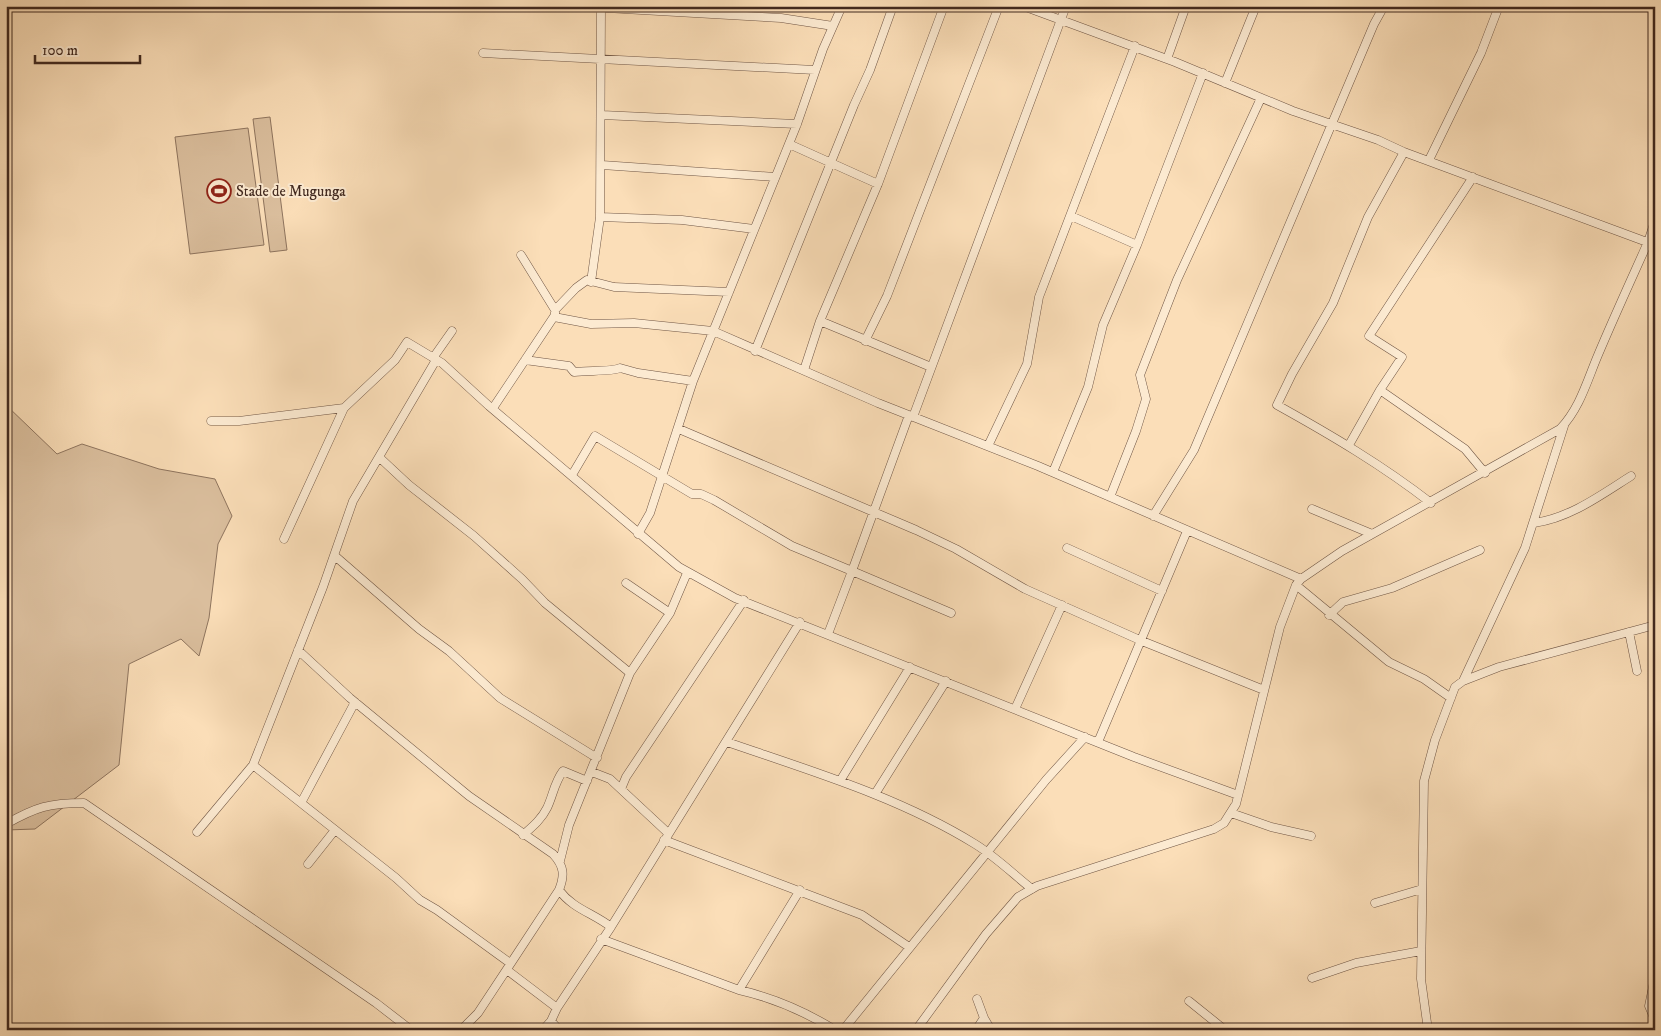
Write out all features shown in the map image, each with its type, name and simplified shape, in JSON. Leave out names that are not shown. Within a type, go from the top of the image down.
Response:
[{"type":"street","points":[[572,6],[780,18],[833,26]]},
{"type":"street","points":[[638,534],[650,512],[679,429],[693,381],[797,124],[815,70],[842,6]]},
{"type":"street","points":[[755,351],[832,163],[893,6]]},
{"type":"street","points":[[804,370],[820,321],[878,184],[944,6]]},
{"type":"street","points":[[865,340],[887,296],[999,6]]},
{"type":"street","points":[[1023,6],[1167,58],[1261,98],[1651,243]]},
{"type":"street","points":[[828,634],[931,367],[1066,6]]},
{"type":"street","points":[[1167,58],[1186,6]]},
{"type":"street","points":[[1225,83],[1256,6]]},
{"type":"street","points":[[1153,516],[1194,450],[1384,6]]},
{"type":"street","points":[[1429,160],[1481,53],[1499,6]]},
{"type":"street","points":[[591,282],[600,218],[599,189],[602,165],[601,7]]},
{"type":"street","points":[[988,446],[1027,364],[1039,297],[1134,46]]},
{"type":"street","points":[[483,53],[815,70]]},
{"type":"street","points":[[1053,472],[1088,387],[1103,325],[1137,244],[1203,73]]},
{"type":"street","points":[[1110,497],[1136,431],[1146,399],[1140,383],[1140,375],[1177,280],[1261,98]]},
{"type":"street","points":[[602,115],[797,124]]},
{"type":"street","points":[[789,144],[878,184]]},
{"type":"street","points":[[1404,152],[1368,217],[1333,303],[1292,374],[1277,405],[1349,445],[1396,475],[1431,503]]},
{"type":"street","points":[[602,165],[775,178]]},
{"type":"street","points":[[1349,445],[1380,390],[1402,357],[1369,336],[1473,178]]},
{"type":"street","points":[[1070,216],[1137,244]]},
{"type":"street","points":[[600,218],[682,220],[754,229]]},
{"type":"street","points":[[916,1030],[993,926],[1018,897],[1032,889],[1214,829],[1224,823],[1232,813],[1238,795],[1280,627],[1299,582],[1342,551],[1548,438],[1565,424],[1580,402],[1596,359],[1651,243],[1655,220]]},
{"type":"street","points":[[520,255],[554,314],[591,324],[634,323],[713,331],[755,351],[911,416],[1053,472],[1299,582],[1329,615],[1389,662],[1424,679],[1451,698]]},
{"type":"street","points":[[493,408],[554,314],[576,288],[587,280],[636,289],[729,292]]},
{"type":"street","points":[[820,321],[931,367]]},
{"type":"street","points":[[197,832],[253,765],[335,556],[353,501],[380,458],[452,332]]},
{"type":"street","points":[[284,539],[344,408],[395,360],[407,342],[435,359],[572,475],[638,534],[687,572],[744,600],[828,634],[1085,737],[1238,795]]},
{"type":"street","points":[[525,360],[569,366],[574,372],[592,369],[615,371],[620,368],[638,373],[693,381]]},
{"type":"street","points":[[1380,390],[1465,448],[1485,473]]},
{"type":"street","points":[[212,421],[239,421],[344,408]]},
{"type":"street","points":[[1463,681],[1525,548],[1565,424]]},
{"type":"street","points":[[679,429],[956,549],[1025,589],[1142,641],[1264,690]]},
{"type":"street","points":[[572,475],[595,436],[692,494],[701,494],[714,500],[792,546],[951,612]]},
{"type":"street","points":[[380,458],[409,485],[481,542],[522,579],[544,603],[630,673]]},
{"type":"street","points":[[1534,524],[1551,521],[1584,506],[1631,476]]},
{"type":"street","points":[[1312,509],[1372,534]]},
{"type":"street","points":[[1098,742],[1187,531]]},
{"type":"street","points":[[1067,548],[1162,591]]},
{"type":"street","points":[[1329,615],[1343,602],[1392,588],[1480,550]]},
{"type":"street","points":[[335,556],[419,629],[449,652],[500,698],[597,758]]},
{"type":"street","points":[[560,861],[569,825],[588,782],[630,673],[670,613],[687,572]]},
{"type":"street","points":[[626,583],[670,613]]},
{"type":"street","points":[[621,789],[626,777],[744,600]]},
{"type":"street","points":[[1015,709],[1062,605]]},
{"type":"street","points":[[543,1030],[551,1022],[557,1008],[591,959],[601,939],[611,927],[800,622]]},
{"type":"street","points":[[1428,1030],[1424,1011],[1421,951],[1424,781],[1455,687],[1463,681],[1499,666],[1655,625]]},
{"type":"street","points":[[1629,632],[1637,671]]},
{"type":"street","points":[[298,650],[355,702],[470,796],[523,835],[553,854],[560,861],[564,875],[559,890],[478,1013],[462,1030]]},
{"type":"street","points":[[840,781],[910,667]]},
{"type":"street","points":[[874,794],[946,681]]},
{"type":"street","points":[[301,803],[355,702]]},
{"type":"street","points":[[848,1029],[909,947],[1085,737]]},
{"type":"street","points":[[727,742],[874,794],[944,827],[987,852],[1032,889]]},
{"type":"street","points":[[253,765],[396,878],[420,900],[437,910],[557,1008]]},
{"type":"street","points":[[523,835],[540,820],[548,807],[557,779],[563,771],[588,782]]},
{"type":"street","points":[[592,772],[610,779],[666,837],[862,915],[909,947]]},
{"type":"street","points":[[6,824],[35,808],[60,803],[84,803],[376,1003],[411,1030]]},
{"type":"street","points":[[1232,813],[1271,827],[1311,836]]},
{"type":"street","points":[[308,864],[335,830]]},
{"type":"street","points":[[1375,903],[1422,889]]},
{"type":"street","points":[[559,890],[572,905],[596,916],[611,927]]},
{"type":"street","points":[[739,990],[800,890]]},
{"type":"street","points":[[601,939],[739,990],[762,995],[808,1013],[835,1030]]},
{"type":"street","points":[[1312,978],[1365,961],[1421,951]]},
{"type":"street","points":[[1655,977],[1649,1006],[1655,1020]]},
{"type":"street","points":[[977,999],[991,1030]]},
{"type":"street","points":[[1189,1001],[1225,1030]]},
{"type":"street","points":[[976,1030],[984,1018]]},
{"type":"street","points":[[551,1022],[559,1030]]},
{"type":"shaded area","points":[[270,117],[287,250],[270,252],[253,119]]},
{"type":"shaded area","name":"Stade de Mugunga","points":[[248,128],[264,245],[190,254],[175,137]]},
{"type":"shaded area","points":[[6,405],[57,454],[82,444],[159,469],[215,479],[232,516],[218,544],[209,618],[199,656],[181,639],[129,664],[119,765],[35,829],[6,830]]},
{"type":"place","name":"Stade de Mugunga","points":[[219,191]]}]
